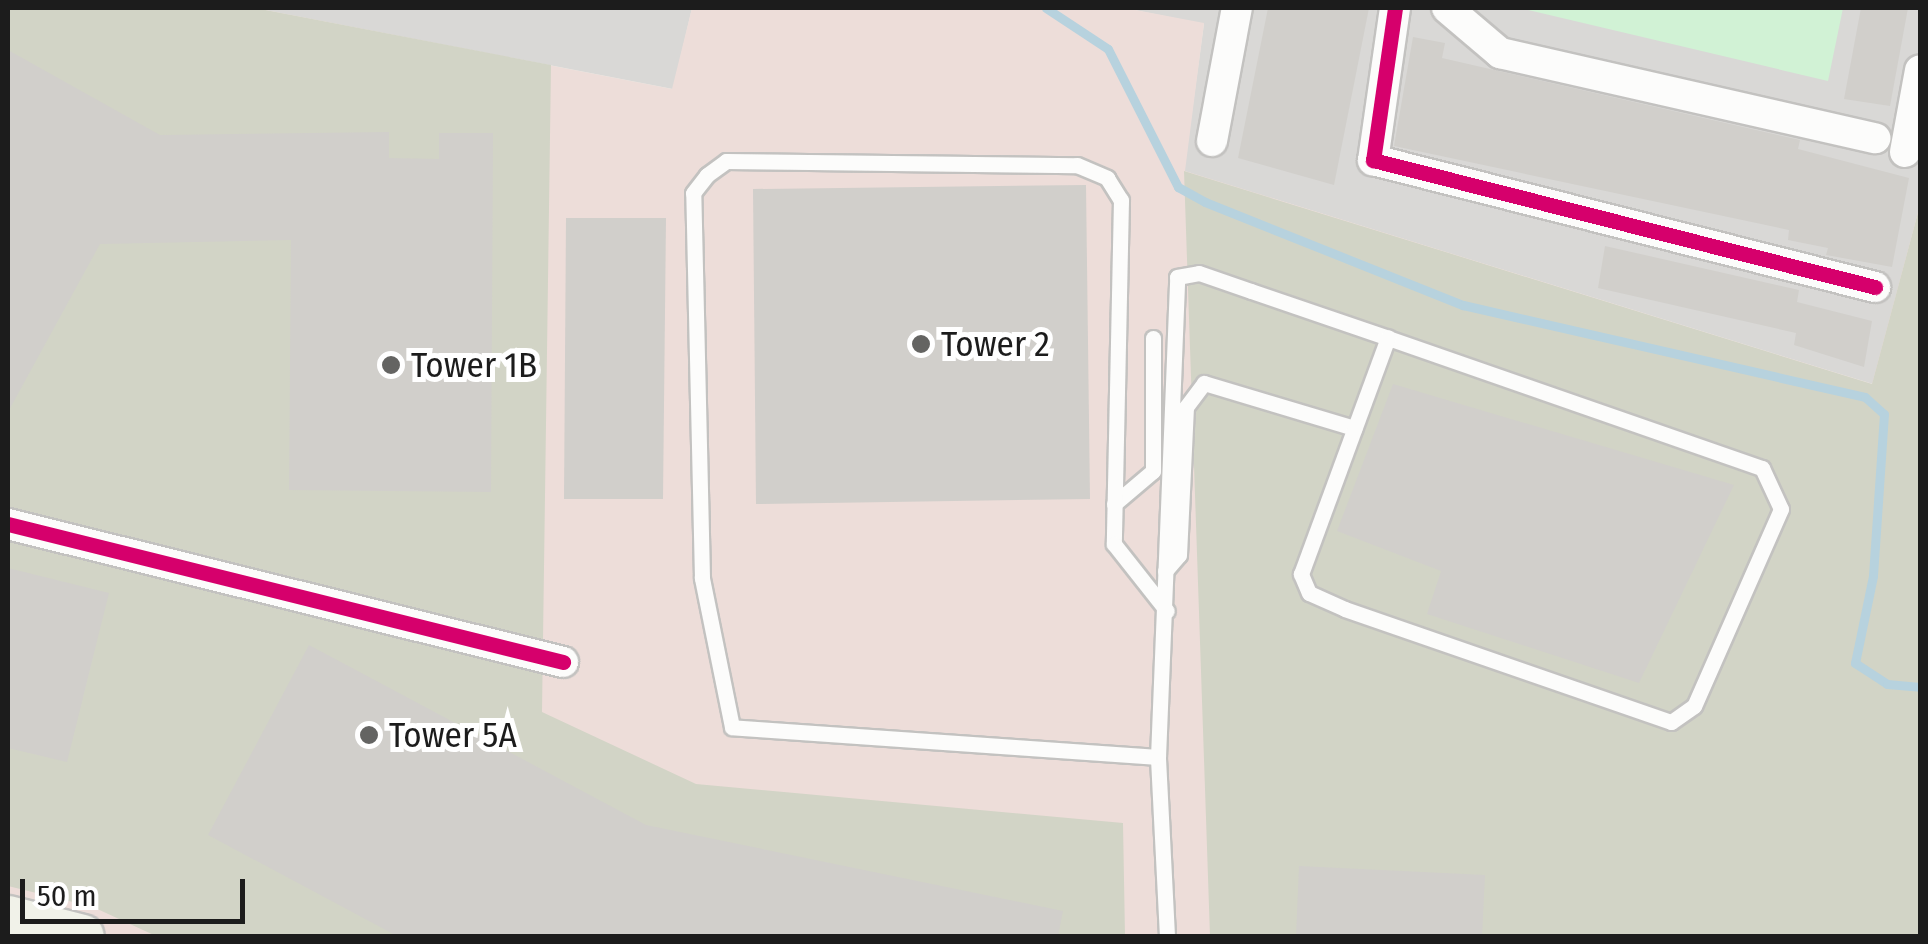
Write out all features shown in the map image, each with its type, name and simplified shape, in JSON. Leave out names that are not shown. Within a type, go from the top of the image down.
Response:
[{"type":"main road","points":[[8,917],[84,936]]},
{"type":"street","points":[[1212,141],[1237,8]]},
{"type":"street","points":[[1395,8],[1373,160],[1876,287]]},
{"type":"street","points":[[1448,8],[1500,53],[1874,138]]},
{"type":"street","points":[[1905,152],[1920,70]]},
{"type":"street","points":[[8,524],[563,662]]},
{"type":"lane","points":[[1158,757],[732,727],[702,578],[699,184],[726,161],[1077,165],[1107,178],[1121,200],[1114,544],[1170,614]]},
{"type":"lane","points":[[1168,936],[1158,757],[1170,614],[1165,572],[1178,277],[1199,273],[1388,338],[1762,468],[1776,484],[1780,509],[1694,706],[1671,722],[1643,717],[1309,592],[1307,554],[1388,338]]},
{"type":"lane","points":[[1114,504],[1153,471],[1153,338]]},
{"type":"lane","points":[[1165,572],[1179,554],[1186,408],[1204,383],[1354,428]]},
{"type":"shaded area","points":[[8,8],[255,8],[672,89],[692,8],[1125,8],[1204,23],[1185,171],[1872,384],[1920,205],[1920,936],[8,936]]},
{"type":"shaded area","points":[[8,8],[255,8],[551,65],[542,712],[696,784],[1123,823],[1125,936],[156,936],[93,907],[8,886]]},
{"type":"shaded area","points":[[255,8],[692,8],[673,89]]},
{"type":"shaded area","points":[[1125,8],[1920,8],[1920,205],[1873,384],[1184,171],[1204,24]]},
{"type":"shaded area","points":[[1184,171],[1872,384],[1920,205],[1920,936],[1210,936]]},
{"type":"green space","points":[[1520,8],[1843,8],[1828,81]]},
{"type":"building","points":[[1268,8],[1369,8],[1334,185],[1238,158]]},
{"type":"building","points":[[1861,8],[1908,8],[1890,106],[1844,99]]},
{"type":"building","points":[[1413,37],[1445,43],[1442,58],[1800,140],[1798,149],[1909,178],[1892,267],[1826,255],[1828,248],[1788,240],[1789,230],[1394,146]]},
{"type":"building","name":"Tower 1B","points":[[8,50],[160,135],[389,132],[389,158],[439,159],[439,133],[493,133],[491,492],[289,490],[291,240],[100,244],[8,412]]},
{"type":"building","name":"Tower 2","points":[[1086,185],[1090,499],[756,504],[753,189]]},
{"type":"building","points":[[566,218],[666,218],[663,499],[564,499]]},
{"type":"building","points":[[1605,246],[1799,290],[1797,302],[1872,321],[1864,367],[1794,345],[1796,333],[1598,288]]},
{"type":"building","points":[[1393,384],[1734,485],[1639,683],[1427,614],[1441,571],[1337,531]]},
{"type":"building","points":[[8,568],[109,593],[67,762],[8,748]]},
{"type":"building","name":"Tower 5A","points":[[309,645],[646,825],[1063,911],[1058,936],[397,936],[208,835]]},
{"type":"building","points":[[1299,866],[1485,875],[1482,936],[1296,936]]},
{"type":"waterway","points":[[1046,8],[1108,49],[1178,187],[1205,202],[1463,305],[1865,397],[1884,414],[1873,576],[1855,663],[1887,684],[1920,687]]},
{"type":"cycle path","points":[[1395,8],[1373,160],[1875,287]]},
{"type":"cycle path","points":[[8,524],[563,662]]},
{"type":"place","name":"Tower 2","points":[[921,344]]},
{"type":"place","name":"Tower 1B","points":[[391,365]]},
{"type":"place","name":"Tower 5A","points":[[369,735]]}]
